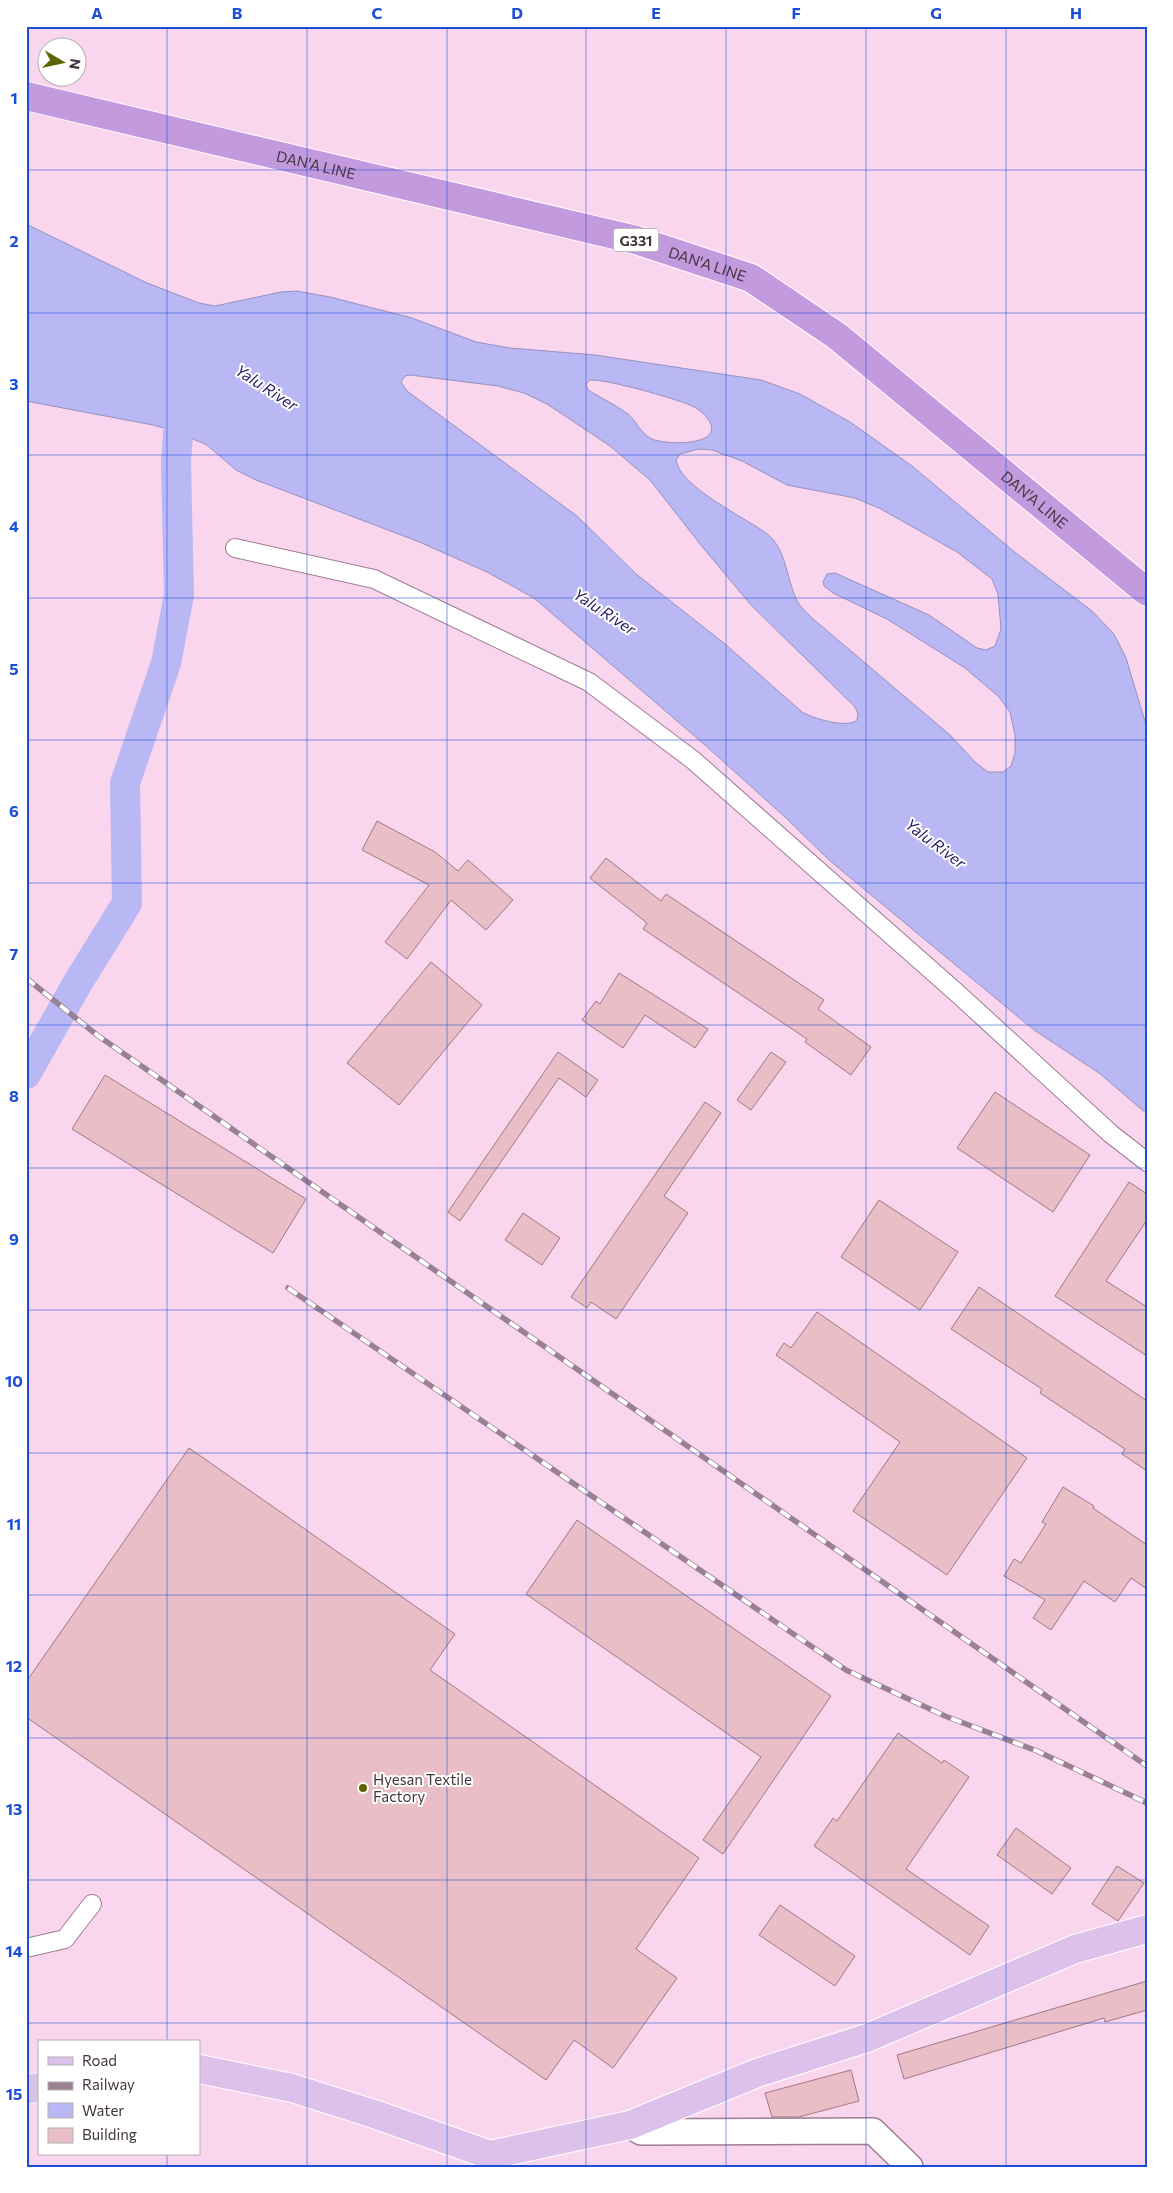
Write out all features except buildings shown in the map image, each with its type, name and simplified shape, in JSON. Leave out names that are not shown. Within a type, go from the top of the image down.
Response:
[{"type":"highway","name":"DAN'A LINE","points":[[26,96],[636,240],[750,278],[837,336],[1147,592]]},
{"type":"main road","points":[[200,2069],[292,2088],[378,2114],[490,2155],[630,2125],[757,2073],[867,2038],[1075,1950],[1147,1929]]},
{"type":"main road","points":[[630,2125],[642,2132],[873,2131],[910,2167]]},
{"type":"street","points":[[235,548],[374,579],[589,682],[693,760],[957,993],[1111,1134],[1147,1162]]},
{"type":"street","points":[[26,1948],[66,1939],[92,1904]]},
{"type":"water","name":"Yalu River","points":[[26,224],[147,283],[199,303],[215,306],[281,292],[297,291],[330,297],[412,318],[476,342],[510,348],[595,355],[761,380],[800,394],[850,422],[912,466],[1017,554],[1092,611],[1114,634],[1126,658],[1147,728],[1147,1114],[1099,1073],[1034,1030],[829,860],[785,817],[705,745],[534,598],[487,572],[417,541],[256,480],[236,470],[207,445],[177,432],[153,425],[26,401]],"holes":[[[410,375],[498,386],[524,393],[547,404],[610,446],[650,480],[751,605],[855,707],[858,714],[857,720],[838,723],[821,720],[802,712],[725,644],[636,574],[577,516],[407,391],[401,382],[405,376]],[[590,380],[625,386],[690,405],[708,419],[712,428],[709,435],[692,442],[680,443],[652,439],[645,434],[628,414],[588,390],[586,384]],[[699,449],[712,450],[742,461],[787,485],[855,498],[881,509],[957,552],[992,579],[998,594],[1001,629],[995,646],[986,650],[977,648],[929,615],[835,573],[827,574],[823,582],[824,586],[833,593],[887,619],[965,668],[999,697],[1010,712],[1015,735],[1015,753],[1011,766],[1003,772],[988,772],[975,762],[950,735],[812,618],[799,604],[791,586],[783,557],[773,540],[766,533],[714,501],[689,481],[680,470],[676,460],[680,454]]]},
{"type":"waterway","points":[[26,1074],[77,984],[127,903],[125,783],[166,663],[179,595],[176,462],[181,392]]},
{"type":"railway","points":[[26,978],[97,1035],[1147,1766]]},
{"type":"railway","points":[[288,1288],[846,1670],[945,1716],[1037,1751],[1147,1803]]},
{"type":"place","name":"Hyesan Textile Factory","points":[[363,1788]]}]
